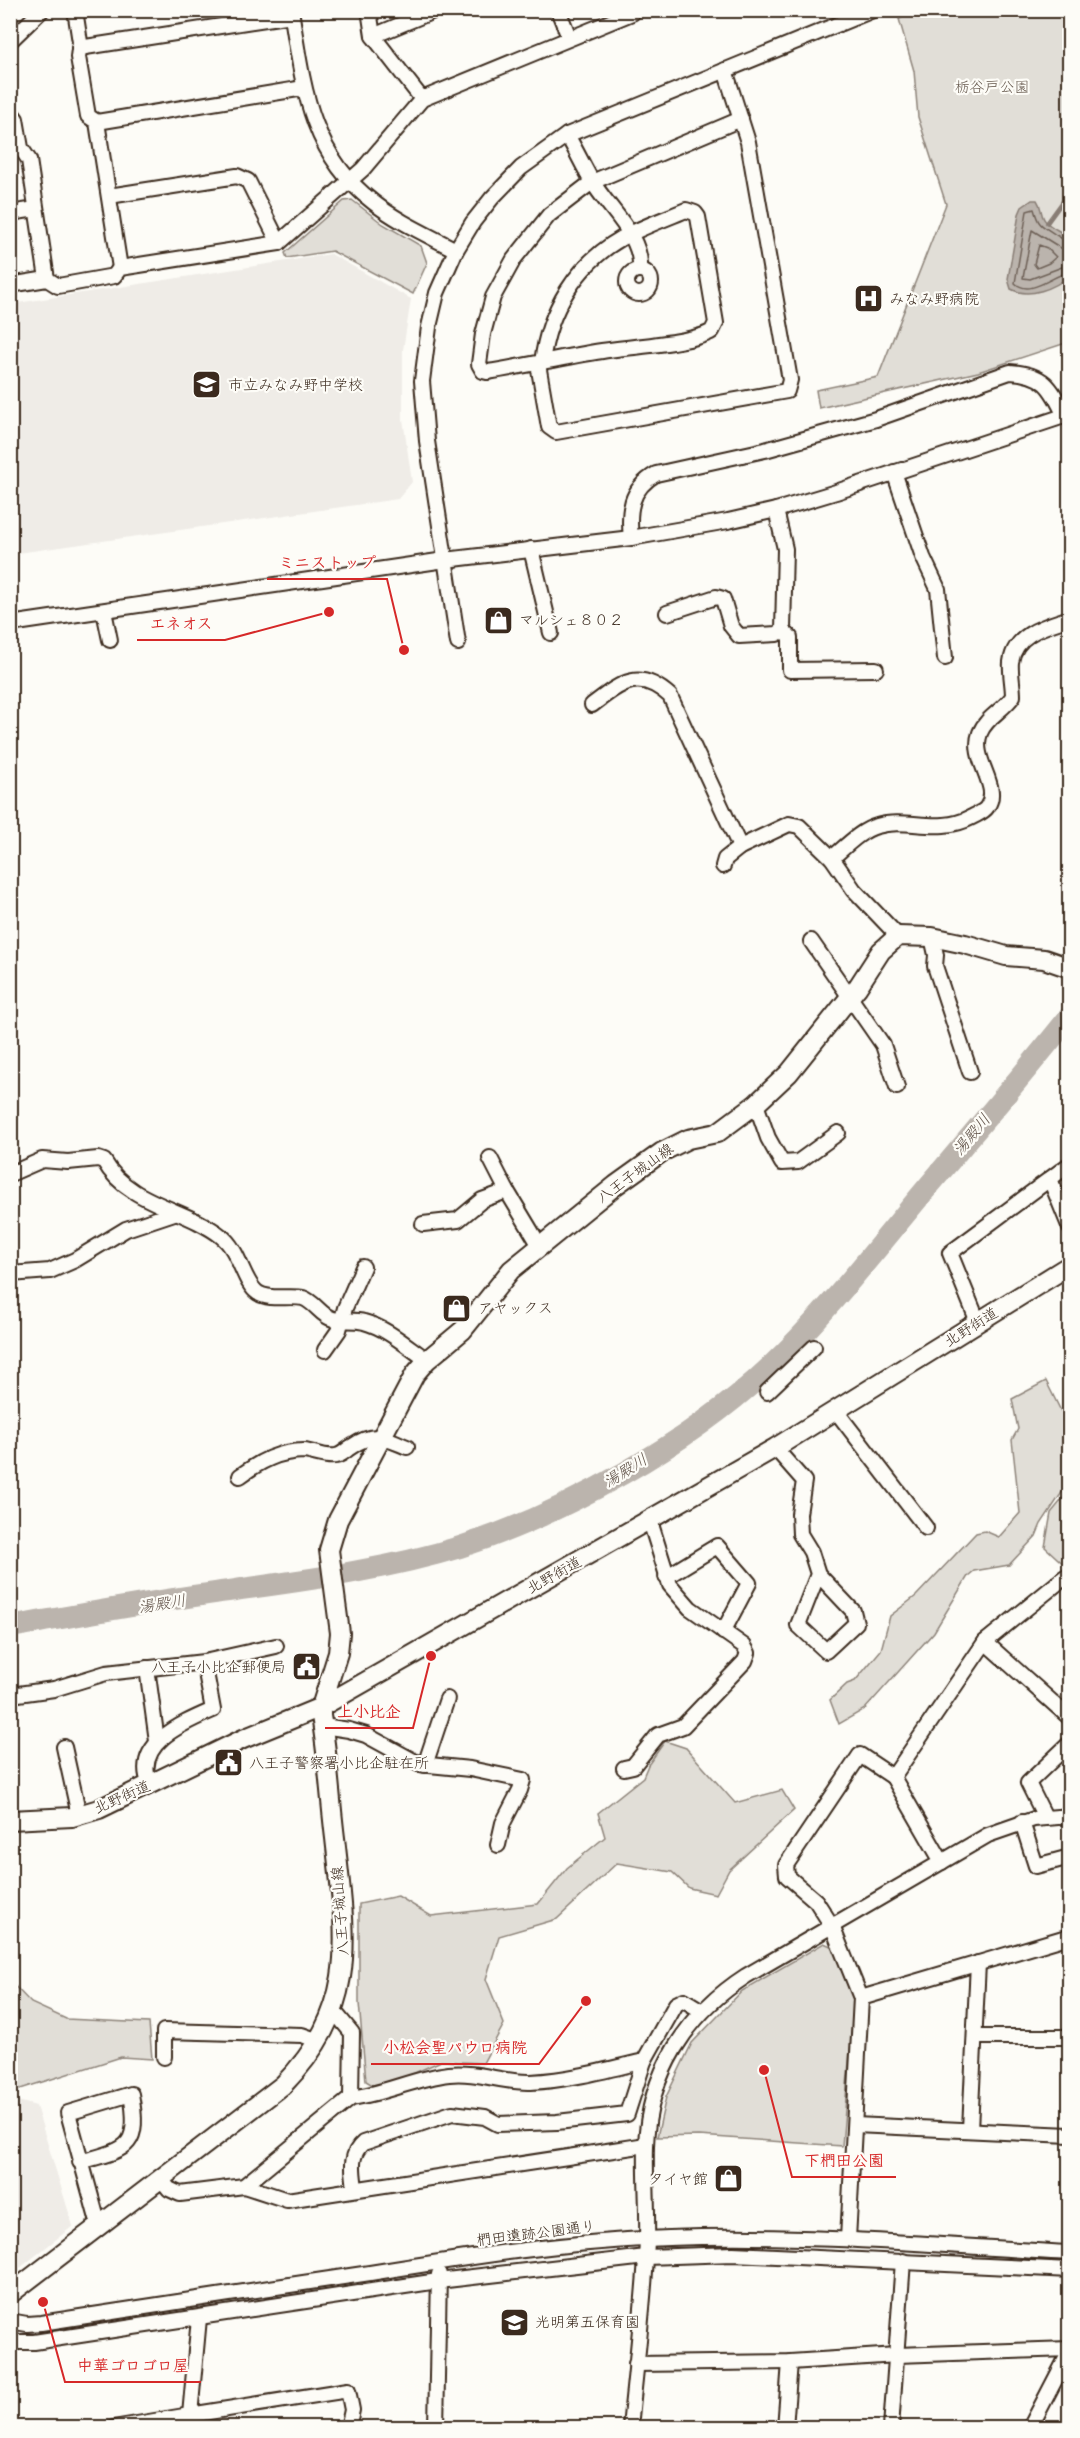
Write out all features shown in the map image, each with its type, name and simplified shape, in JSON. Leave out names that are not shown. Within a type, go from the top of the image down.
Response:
[{"type":"main road","points":[[898,936],[932,937],[1006,956],[1044,959],[1070,968]]},
{"type":"main road","name":"八王子城山線","points":[[10,2294],[283,2085],[298,2070],[319,2041],[333,2010],[341,1982],[345,1941],[321,1707],[340,1642],[341,1625],[329,1544],[338,1520],[380,1436],[411,1380],[427,1360],[463,1330],[506,1276],[616,1185],[662,1152],[688,1139],[717,1133],[756,1104],[789,1073],[849,998],[881,951],[898,936]]},
{"type":"main road","name":"北野街道","points":[[10,1820],[79,1815],[99,1809],[243,1739],[321,1707],[775,1449],[1070,1265]]},
{"type":"street","points":[[10,40],[42,10]]},
{"type":"street","points":[[75,10],[78,57],[88,116],[97,122],[304,88]]},
{"type":"street","points":[[369,10],[373,36],[422,99]]},
{"type":"street","points":[[373,36],[436,10]]},
{"type":"street","points":[[558,10],[569,37]]},
{"type":"street","points":[[10,285],[47,279],[58,286],[114,276],[120,268],[279,243],[363,168],[422,99],[632,13],[632,10]]},
{"type":"street","points":[[458,643],[427,441],[422,381],[425,351],[437,293],[456,250],[482,210],[506,183],[567,135],[866,12]]},
{"type":"street","points":[[79,48],[291,13],[308,107],[323,143],[364,195],[387,212],[456,250]]},
{"type":"street","points":[[725,70],[741,119],[748,142],[790,380],[787,391],[556,432],[549,427],[540,364],[553,319],[573,281],[598,256],[630,234],[686,210],[695,213],[698,217],[716,323],[708,334],[600,351],[540,364],[487,372],[480,368],[483,334],[493,297],[510,265],[532,234],[568,198],[592,182],[741,119]]},
{"type":"street","points":[[10,111],[16,119],[21,148],[29,160],[47,279]]},
{"type":"street","points":[[97,122],[120,268]]},
{"type":"street","points":[[567,135],[592,182],[630,234],[639,252],[640,270]]},
{"type":"street","points":[[109,196],[237,176],[248,181],[279,243]]},
{"type":"street","points":[[10,213],[36,209]]},
{"type":"street","points":[[10,624],[445,560],[631,538],[776,510],[1067,415],[1042,379],[1026,373],[1010,372],[865,422],[765,450],[656,474],[647,479],[633,499],[629,515],[631,538]]},
{"type":"street","points":[[894,472],[923,556],[938,589],[945,658]]},
{"type":"street","points":[[776,510],[785,549],[783,630],[790,637],[790,670],[876,669]]},
{"type":"street","points":[[531,549],[551,633]]},
{"type":"street","points":[[667,613],[716,597],[723,598],[731,626],[739,636],[777,634],[783,630]]},
{"type":"street","points":[[104,611],[110,640]]},
{"type":"street","points":[[832,858],[876,826],[890,824],[944,826],[967,820],[985,810],[991,801],[992,789],[978,757],[978,740],[986,722],[1013,696],[1011,663],[1016,648],[1028,634],[1070,618]]},
{"type":"street","points":[[592,705],[629,682],[643,679],[657,684],[670,696],[740,847]]},
{"type":"street","points":[[723,866],[725,859],[740,847],[789,824],[799,826],[832,858],[854,890],[898,936]]},
{"type":"street","points":[[932,937],[936,956],[935,966],[970,1072]]},
{"type":"street","points":[[811,941],[882,1045],[897,1087]]},
{"type":"street","points":[[756,1104],[768,1138],[782,1163],[798,1162],[838,1133]]},
{"type":"street","points":[[490,1158],[540,1246]]},
{"type":"street","points":[[10,1174],[42,1160],[68,1162],[98,1159],[104,1161],[111,1173],[155,1204],[203,1224],[223,1237],[236,1253],[253,1288],[258,1293],[265,1296],[301,1298],[309,1301],[331,1319],[364,1322],[381,1330],[427,1360]]},
{"type":"street","points":[[978,1322],[950,1253],[1070,1164]]},
{"type":"street","points":[[1050,1179],[1070,1228]]},
{"type":"street","points":[[423,1224],[458,1220],[482,1200],[507,1191]]},
{"type":"street","points":[[10,1274],[50,1271],[75,1260],[126,1229],[174,1213]]},
{"type":"street","points":[[325,1350],[339,1330],[363,1267]]},
{"type":"street","points":[[767,1392],[814,1347]]},
{"type":"street","points":[[836,1411],[926,1528]]},
{"type":"street","points":[[240,1476],[263,1460],[304,1451],[331,1457],[339,1456],[366,1438],[380,1436],[407,1447]]},
{"type":"street","points":[[775,1449],[804,1480],[799,1514],[800,1534],[811,1552],[818,1574],[853,1611],[856,1623],[826,1651],[798,1625],[818,1574]]},
{"type":"street","points":[[624,1768],[633,1766],[658,1735],[683,1726],[745,1661],[748,1653],[744,1646],[690,1608],[670,1586],[650,1521]]},
{"type":"street","points":[[666,1577],[717,1546],[749,1583],[723,1632]]},
{"type":"street","points":[[893,1777],[985,1642],[1065,1577],[1070,1582]]},
{"type":"street","points":[[985,1642],[1070,1718]]},
{"type":"street","points":[[11,1695],[54,1689],[106,1672],[204,1662],[276,1646]]},
{"type":"street","points":[[150,1785],[145,1766],[157,1741],[182,1724],[213,1710],[204,1662]]},
{"type":"street","points":[[147,1668],[157,1741]]},
{"type":"street","points":[[425,1765],[447,1699]]},
{"type":"street","points":[[323,1726],[366,1735],[409,1759],[425,1765],[470,1769],[523,1780],[503,1823],[498,1845]]},
{"type":"street","points":[[1045,1817],[1028,1783],[1070,1743]]},
{"type":"street","points":[[64,1747],[79,1815]]},
{"type":"street","points":[[848,2239],[861,1998],[832,1926],[816,1900],[787,1876],[786,1864],[860,1755],[893,1777],[942,1862]]},
{"type":"street","points":[[630,2427],[646,2257],[646,2145],[650,2110],[662,2071],[681,2037],[702,2011],[737,1982],[988,1835],[1022,1822],[1045,1817],[1070,1816]]},
{"type":"street","points":[[1022,1822],[1036,1866],[1070,1857]]},
{"type":"street","points":[[861,1998],[1070,1936]]},
{"type":"street","points":[[970,2129],[978,1963]]},
{"type":"street","points":[[355,2188],[352,2162],[356,2149],[363,2143],[452,2113],[485,2117],[498,2124],[557,2122],[627,2114],[644,2061],[676,2004],[684,2000],[702,2011]]},
{"type":"street","points":[[333,2010],[352,2032],[351,2098]]},
{"type":"street","points":[[164,2056],[164,2031],[302,2035],[319,2041]]},
{"type":"street","points":[[976,2037],[1070,2037]]},
{"type":"street","points":[[244,2186],[351,2098],[448,2074],[482,2074],[530,2082],[590,2074],[644,2061]]},
{"type":"street","points":[[80,2162],[121,2150],[134,2133],[131,2094],[68,2113],[80,2162],[99,2226]]},
{"type":"street","points":[[855,2125],[1070,2135]]},
{"type":"street","points":[[161,2179],[169,2189],[180,2194],[244,2186],[287,2200],[646,2145]]},
{"type":"street","name":"椚田遺跡公園通り","points":[[10,2321],[27,2324],[41,2323],[541,2248],[647,2239],[753,2237],[848,2239],[1070,2253]]},
{"type":"street","points":[[10,2342],[34,2343],[438,2281],[646,2257],[733,2254],[1070,2270]]},
{"type":"street","points":[[436,2427],[438,2281],[442,2262]]},
{"type":"street","points":[[891,2427],[903,2262]]},
{"type":"street","points":[[190,2421],[199,2318]]},
{"type":"street","points":[[636,2364],[790,2362],[897,2355],[1070,2350],[1030,2427]]},
{"type":"street","points":[[785,2427],[790,2362]]},
{"type":"street","points":[[113,2427],[190,2421],[348,2390],[352,2410],[348,2427]]},
{"type":"shaded area","name":"市立みなみ野中学校","points":[[331,254],[411,299],[403,350],[403,419],[412,482],[398,499],[11,554],[11,304]]},
{"type":"shaded area","points":[[11,2099],[36,2106],[73,2226],[11,2275]]},
{"type":"green space","name":"栃谷戸公園","points":[[919,10],[1069,11],[1069,342],[978,372],[819,408],[816,390],[878,377],[946,204],[918,117],[914,71],[899,19]]},
{"type":"green space","points":[[352,200],[383,224],[421,246],[427,263],[413,294],[332,251],[287,258],[285,253],[344,201]]},
{"type":"green space","points":[[1046,1381],[1061,1411],[1069,1408],[1069,1482],[1041,1524],[1036,1536],[1009,1565],[974,1571],[968,1576],[934,1632],[865,1709],[839,1724],[830,1700],[847,1684],[855,1681],[881,1650],[890,1616],[916,1596],[976,1533],[985,1531],[999,1537],[1020,1513],[1012,1440],[1018,1429],[1012,1399]]},
{"type":"green space","points":[[1069,1491],[1069,1569],[1045,1547],[1051,1513]]},
{"type":"green space","points":[[665,1741],[686,1748],[735,1803],[782,1790],[794,1810],[729,1870],[716,1894],[689,1888],[672,1872],[617,1863],[557,1919],[499,1936],[486,1979],[504,2024],[483,2063],[441,2061],[379,2089],[366,2081],[359,2003],[359,1904],[398,1896],[431,1916],[538,1904],[567,1868],[605,1837],[598,1813],[643,1777],[648,1765]]},
{"type":"green space","points":[[824,1943],[833,1947],[854,2001],[842,2146],[699,2136],[657,2137],[666,2097],[692,2043],[742,1991]]},
{"type":"green space","points":[[10,1981],[31,2003],[66,2019],[149,2023],[152,2059],[121,2057],[11,2092]]},
{"type":"water","points":[[1032,200],[1037,200],[1046,222],[1069,238],[1069,276],[1042,291],[1026,293],[1011,289],[1008,279],[1019,214],[1022,207]]},
{"type":"waterway","points":[[1047,223],[1063,201],[1070,204]]},
{"type":"waterway","name":"湯殿川","points":[[10,1627],[153,1602],[331,1576],[428,1556],[460,1547],[540,1516],[624,1473],[664,1449],[738,1396],[790,1347],[850,1281],[1070,1016]]},
{"type":"place","name":"みなみ野病院","points":[[868,299]]},
{"type":"place","name":"市立みなみ野中学校","points":[[207,385]]},
{"type":"place","name":"エネオス","points":[[329,612]]},
{"type":"place","name":"マルシェ８０２","points":[[498,620]]},
{"type":"place","name":"ミニストップ","points":[[404,650]]},
{"type":"place","name":"アヤックス","points":[[457,1308]]},
{"type":"place","name":"上小比企","points":[[431,1656]]},
{"type":"place","name":"八王子小比企郵便局","points":[[307,1667]]},
{"type":"place","name":"八王子警察署小比企駐在所","points":[[228,1763]]},
{"type":"place","name":"小松会聖パウロ病院","points":[[586,2001]]},
{"type":"place","name":"下椚田公園","points":[[764,2070]]},
{"type":"place","name":"タイヤ館","points":[[729,2179]]},
{"type":"place","name":"中華ゴロゴロ屋","points":[[43,2302]]},
{"type":"place","name":"光明第五保育園","points":[[514,2322]]}]
